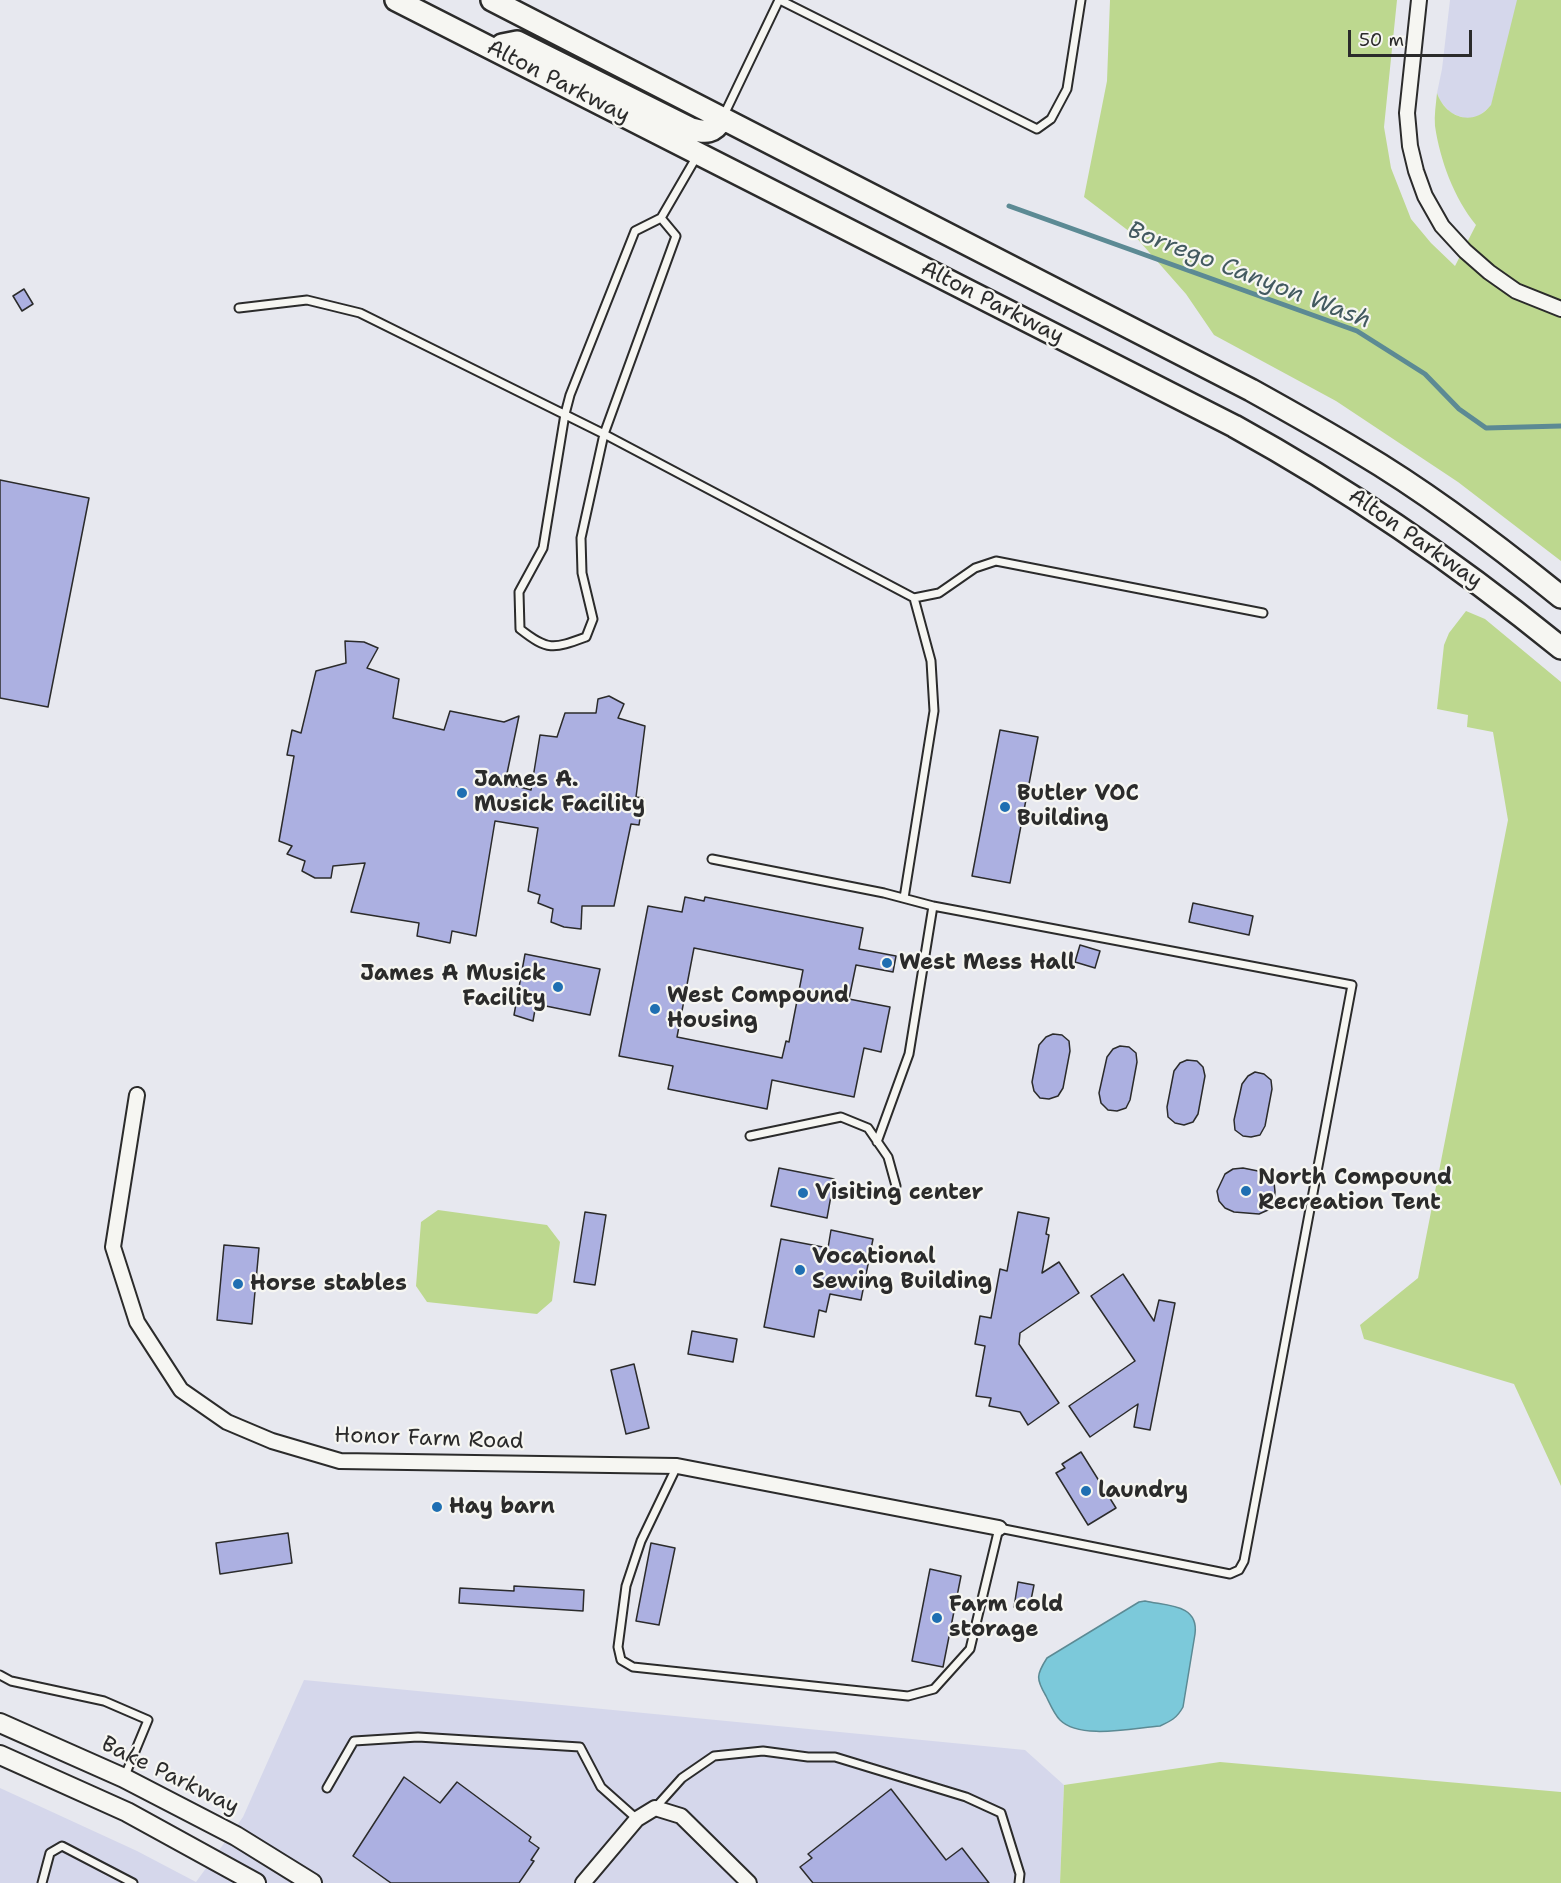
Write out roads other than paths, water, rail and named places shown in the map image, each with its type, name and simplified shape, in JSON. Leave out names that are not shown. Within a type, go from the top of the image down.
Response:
[{"type":"main road","name":"Alton Parkway","points":[[396,0],[1234,426],[1325,478],[1406,530],[1561,648]]},
{"type":"main road","name":"Alton Parkway","points":[[492,0],[1261,396],[1360,452],[1414,488],[1479,533],[1561,597]]},
{"type":"main road","points":[[496,50],[502,45],[517,42],[691,129],[704,133],[717,127],[722,118]]},
{"type":"main road","name":"Bake Parkway","points":[[0,1723],[124,1778],[236,1836],[312,1883]]},
{"type":"main road","points":[[0,1755],[128,1812],[256,1883]]},
{"type":"street","points":[[1419,0],[1407,113],[1410,146],[1425,196],[1442,226],[1489,272],[1516,291],[1561,309]]},
{"type":"street","name":"Honor Farm Road","points":[[137,1095],[113,1247],[137,1322],[181,1390],[227,1422],[272,1441],[340,1461],[677,1466],[999,1528]]},
{"type":"street","points":[[583,1883],[637,1819],[656,1808],[681,1816],[749,1883]]},
{"type":"lane","points":[[722,118],[780,0],[1037,129],[1051,119],[1067,89],[1081,0]]},
{"type":"lane","points":[[661,218],[676,236],[604,434],[581,538],[582,573],[593,619],[586,637],[557,647],[538,643],[520,629],[519,592],[543,548],[570,395],[635,231],[661,218],[698,153]]},
{"type":"lane","points":[[239,308],[307,300],[360,313],[604,434],[914,598],[939,593],[975,568],[996,561],[1263,613]]},
{"type":"lane","points":[[904,898],[934,711],[931,661],[914,598]]},
{"type":"lane","points":[[677,1466],[640,1541],[626,1586],[618,1647],[621,1660],[633,1667],[908,1696],[934,1689],[970,1649],[999,1528],[1230,1574],[1239,1570],[1244,1561],[1352,985],[933,906],[712,859]]},
{"type":"lane","points":[[878,1142],[909,1053],[933,906]]},
{"type":"lane","points":[[750,1136],[841,1117],[868,1128],[888,1157],[896,1186]]},
{"type":"lane","points":[[0,1675],[11,1681],[105,1701],[148,1720],[124,1778]]},
{"type":"lane","points":[[327,1788],[354,1741],[418,1737],[580,1747],[601,1787],[637,1819]]},
{"type":"lane","points":[[656,1808],[682,1778],[714,1756],[763,1751],[808,1757],[835,1757],[966,1797],[1001,1813],[1020,1874],[1019,1883]]},
{"type":"lane","points":[[42,1883],[50,1853],[62,1846],[133,1883]]},
{"type":"water","points":[[1145,1601],[1180,1608],[1192,1617],[1195,1624],[1181,1711],[1173,1719],[1160,1726],[1093,1731],[1069,1726],[1056,1715],[1040,1685],[1039,1673],[1043,1664],[1047,1658],[1139,1602]]},
{"type":"waterway","name":"Borrego Canyon Wash","points":[[1009,206],[1357,331],[1425,374],[1459,409],[1486,428],[1561,426]]},
{"type":"place","name":"James A. Musick Facility","points":[[462,793]]},
{"type":"place","name":"Butler VOC Building","points":[[1005,807]]},
{"type":"place","name":"West Mess Hall","points":[[887,963]]},
{"type":"place","name":"James A Musick Facility","points":[[558,987]]},
{"type":"place","name":"West Compound Housing","points":[[655,1009]]},
{"type":"place","name":"North Compound Recreation Tent","points":[[1246,1191]]},
{"type":"place","name":"Visiting center","points":[[803,1193]]},
{"type":"place","name":"Vocational Sewing Building","points":[[800,1270]]},
{"type":"place","name":"Horse stables","points":[[238,1284]]},
{"type":"place","name":"laundry","points":[[1086,1491]]},
{"type":"place","name":"Hay barn","points":[[437,1507]]},
{"type":"place","name":"Farm cold storage","points":[[937,1618]]}]
